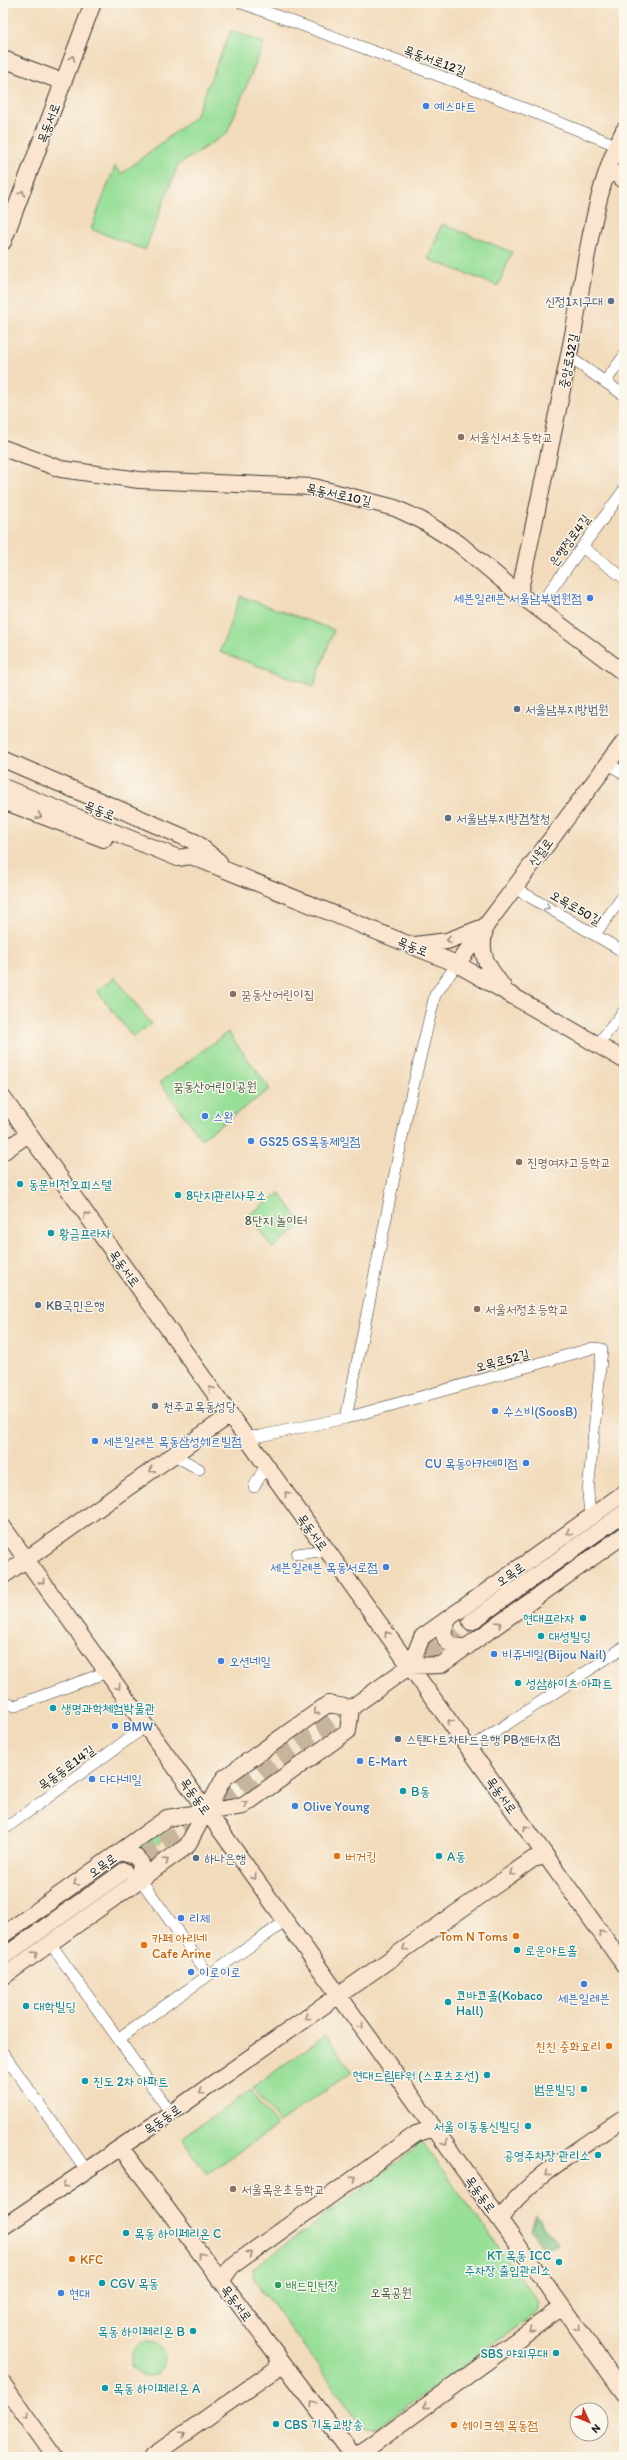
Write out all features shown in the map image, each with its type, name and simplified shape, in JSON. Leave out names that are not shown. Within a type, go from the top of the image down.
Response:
[{"type":"main road","name":"목동서로","points":[[3,242],[93,3]]},
{"type":"main road","points":[[3,59],[63,82]]},
{"type":"main road","name":"중앙로32길","points":[[519,594],[569,357],[595,218],[616,145],[624,130]]},
{"type":"main road","points":[[609,169],[624,180]]},
{"type":"main road","name":"목동서로10길","points":[[3,448],[61,469],[139,480],[314,487],[360,497],[395,508],[458,543],[519,594],[624,673]]},
{"type":"main road","name":"신월로","points":[[457,964],[624,742]]},
{"type":"main road","points":[[3,759],[195,842],[233,873]]},
{"type":"main road","name":"목동로","points":[[3,771],[183,844],[191,856]]},
{"type":"main road","name":"목동로","points":[[3,787],[178,858],[191,856],[457,964],[624,1060]]},
{"type":"main road","points":[[3,801],[182,867],[233,873]]},
{"type":"main road","points":[[411,945],[447,941],[486,926]]},
{"type":"main road","points":[[486,926],[481,943],[482,951],[491,970],[506,992]]},
{"type":"main road","name":"목동서로","points":[[3,1098],[624,1965]]},
{"type":"main road","points":[[3,1152],[28,1134]]},
{"type":"main road","points":[[3,1576],[230,1415]]},
{"type":"main road","name":"오목로","points":[[410,1666],[422,1637],[624,1493]]},
{"type":"main road","name":"오목로","points":[[471,1622],[624,1513]]},
{"type":"main road","name":"목동동로","points":[[3,1527],[624,2393]]},
{"type":"main road","points":[[3,1976],[187,1846],[224,1778],[328,1704],[351,1708],[410,1666],[442,1665],[624,1535]]},
{"type":"main road","points":[[450,1617],[444,1625],[444,1636],[448,1643],[454,1646],[467,1647]]},
{"type":"main road","name":"오목로","points":[[3,1935],[167,1818],[243,1806],[348,1731],[351,1708]]},
{"type":"main road","points":[[119,1852],[135,1856],[140,1863],[137,1881]]},
{"type":"main road","points":[[338,1994],[533,1859],[546,1856]]},
{"type":"main road","name":"오목로","points":[[3,1957],[124,1871]]},
{"type":"main road","name":"목동동로","points":[[3,2227],[121,2148],[338,1994]]},
{"type":"main road","points":[[500,2220],[511,2203],[560,2163],[624,2118]]},
{"type":"main road","points":[[221,2281],[238,2262],[416,2134],[434,2128]]},
{"type":"main road","name":"목동서로","points":[[121,2148],[355,2457]]},
{"type":"main road","points":[[355,2457],[562,2307]]},
{"type":"main road","points":[[151,2457],[276,2369],[279,2361],[276,2353]]},
{"type":"main road","points":[[3,2384],[55,2457]]},
{"type":"street","name":"목동서로12길","points":[[242,3],[466,86],[616,145]]},
{"type":"street","points":[[605,382],[624,356]]},
{"type":"street","points":[[569,357],[624,395]]},
{"type":"street","name":"은행정로4길","points":[[538,607],[624,490]]},
{"type":"street","points":[[582,547],[624,578]]},
{"type":"street","points":[[608,762],[624,774]]},
{"type":"street","name":"오목로50길","points":[[514,887],[624,952]]},
{"type":"street","points":[[595,934],[624,894]]},
{"type":"street","points":[[346,1418],[408,1108],[435,995],[457,964]]},
{"type":"street","points":[[598,1044],[624,1011]]},
{"type":"street","name":"오목로52길","points":[[246,1437],[260,1436],[346,1418],[593,1348],[602,1350],[588,1492],[590,1517]]},
{"type":"street","points":[[174,1455],[199,1470]]},
{"type":"street","points":[[254,1486],[266,1465]]},
{"type":"street","points":[[297,1554],[326,1550]]},
{"type":"street","points":[[469,1749],[624,1647]]},
{"type":"street","points":[[3,1702],[16,1706],[107,1672]]},
{"type":"street","name":"목동동로14길","points":[[3,1830],[146,1726]]},
{"type":"street","points":[[137,1881],[209,1975]]},
{"type":"street","points":[[119,2038],[286,1921]]},
{"type":"street","points":[[50,1943],[171,2113]]},
{"type":"street","points":[[3,2053],[86,2171]]},
{"type":"green space","points":[[231,30],[264,43],[227,133],[178,165],[145,250],[91,229],[115,166],[121,174],[195,117]]},
{"type":"green space","points":[[442,224],[512,252],[498,286],[428,259]]},
{"type":"green space","points":[[240,596],[334,630],[314,686],[220,652]]},
{"type":"green space","points":[[115,977],[151,1024],[133,1037],[97,991]]},
{"type":"green space","name":"꿈동산어린이공원","points":[[228,1032],[270,1089],[201,1139],[160,1082]]},
{"type":"green space","name":"8단지 놀이터","points":[[280,1193],[303,1225],[272,1248],[249,1215]]},
{"type":"green space","points":[[162,1824],[169,1835],[143,1854],[136,1846]]},
{"type":"green space","points":[[326,2035],[352,2071],[279,2123],[253,2087]]},
{"type":"green space","points":[[251,2090],[276,2126],[207,2174],[182,2138]]},
{"type":"green space","name":"오목공원","points":[[421,2140],[538,2302],[536,2313],[379,2427],[364,2428],[254,2279],[253,2268],[414,2150]]},
{"type":"green space","points":[[536,2215],[558,2244],[549,2249],[542,2247],[531,2231]]},
{"type":"green space","points":[[148,2342],[160,2347],[165,2359],[160,2371],[148,2376],[136,2371],[131,2359],[136,2347]]},
{"type":"tunnel","points":[[406,1669],[471,1622]]},
{"type":"tunnel","points":[[124,1871],[359,1702]]},
{"type":"place","name":"예스마트","points":[[426,106]]},
{"type":"place","name":"신정1지구대","points":[[611,301]]},
{"type":"place","name":"서울신서초등학교","points":[[461,437]]},
{"type":"place","name":"세븐일레븐 서울남부법원점","points":[[590,598]]},
{"type":"place","name":"서울남부지방법원","points":[[517,709]]},
{"type":"place","name":"서울남부지방검찰청","points":[[448,818]]},
{"type":"place","name":"꿈동산어린이집","points":[[233,994]]},
{"type":"place","name":"스완","points":[[205,1116]]},
{"type":"place","name":"GS25 GS목동제일점","points":[[251,1141]]},
{"type":"place","name":"진명여자고등학교","points":[[519,1162]]},
{"type":"place","name":"동문비전오피스텔","points":[[20,1184]]},
{"type":"place","name":"8단지관리사무소","points":[[178,1195]]},
{"type":"place","name":"황금프라자","points":[[51,1233]]},
{"type":"place","name":"KB국민은행","points":[[38,1305]]},
{"type":"place","name":"서울서정초등학교","points":[[477,1309]]},
{"type":"place","name":"천주교목동성당","points":[[155,1406]]},
{"type":"place","name":"수스비(SoosB)","points":[[495,1411]]},
{"type":"place","name":"세븐일레븐 목동삼성쉐르빌점","points":[[95,1441]]},
{"type":"place","name":"CU 목동아카데미점","points":[[526,1463]]},
{"type":"place","name":"세븐일레븐 목동서로점","points":[[386,1567]]},
{"type":"place","name":"현대프라자","points":[[583,1618]]},
{"type":"place","name":"대성빌딩","points":[[541,1636]]},
{"type":"place","name":"비쥬네일(Bijou Nail)","points":[[494,1654]]},
{"type":"place","name":"오션네일","points":[[221,1661]]},
{"type":"place","name":"성삼하이츠 아파트","points":[[518,1683]]},
{"type":"place","name":"생명과학체험박물관","points":[[53,1708]]},
{"type":"place","name":"BMW","points":[[115,1726]]},
{"type":"place","name":"스탠다트차타드은행 PB센터지점","points":[[398,1739]]},
{"type":"place","name":"E-Mart","points":[[360,1761]]},
{"type":"place","name":"다다네일","points":[[92,1779]]},
{"type":"place","name":"B동","points":[[403,1791]]},
{"type":"place","name":"Olive Young","points":[[295,1806]]},
{"type":"place","name":"버거킹","points":[[337,1856]]},
{"type":"place","name":"A동","points":[[439,1856]]},
{"type":"place","name":"하나은행","points":[[196,1858]]},
{"type":"place","name":"리제","points":[[181,1918]]},
{"type":"place","name":"Tom N Toms","points":[[516,1936]]},
{"type":"place","name":"카페 아리네 Cafe Arine","points":[[144,1945]]},
{"type":"place","name":"로운아트홀","points":[[517,1950]]},
{"type":"place","name":"이로이로","points":[[191,1972]]},
{"type":"place","name":"세븐일레븐","points":[[584,1984]]},
{"type":"place","name":"코바코홀(Kobaco Hall)","points":[[448,2002]]},
{"type":"place","name":"대학빌딩","points":[[26,2006]]},
{"type":"place","name":"친친 중화요리","points":[[609,2046]]},
{"type":"place","name":"현대드림타워 (스포츠조선)","points":[[487,2075]]},
{"type":"place","name":"진도 2차 아파트","points":[[85,2081]]},
{"type":"place","name":"범문빌딩","points":[[584,2089]]},
{"type":"place","name":"서울 이동통신빌딩","points":[[528,2126]]},
{"type":"place","name":"공영주차장 관리소","points":[[598,2155]]},
{"type":"place","name":"서울목운초등학교","points":[[233,2189]]},
{"type":"place","name":"목동 하이페리온 C","points":[[126,2233]]},
{"type":"place","name":"KFC","points":[[72,2259]]},
{"type":"place","name":"KT 목동 ICC 주차장 출입관리소","points":[[559,2262]]},
{"type":"place","name":"CGV 목동","points":[[102,2283]]},
{"type":"place","name":"배드민턴장","points":[[278,2285]]},
{"type":"place","name":"현대","points":[[61,2293]]},
{"type":"place","name":"목동 하이페리온 B","points":[[193,2331]]},
{"type":"place","name":"SBS 야외무대","points":[[556,2353]]},
{"type":"place","name":"목동 하이페리온 A","points":[[105,2388]]},
{"type":"place","name":"CBS 기독교방송","points":[[276,2424]]},
{"type":"place","name":"쉐이크쉑 목동점","points":[[454,2425]]}]
